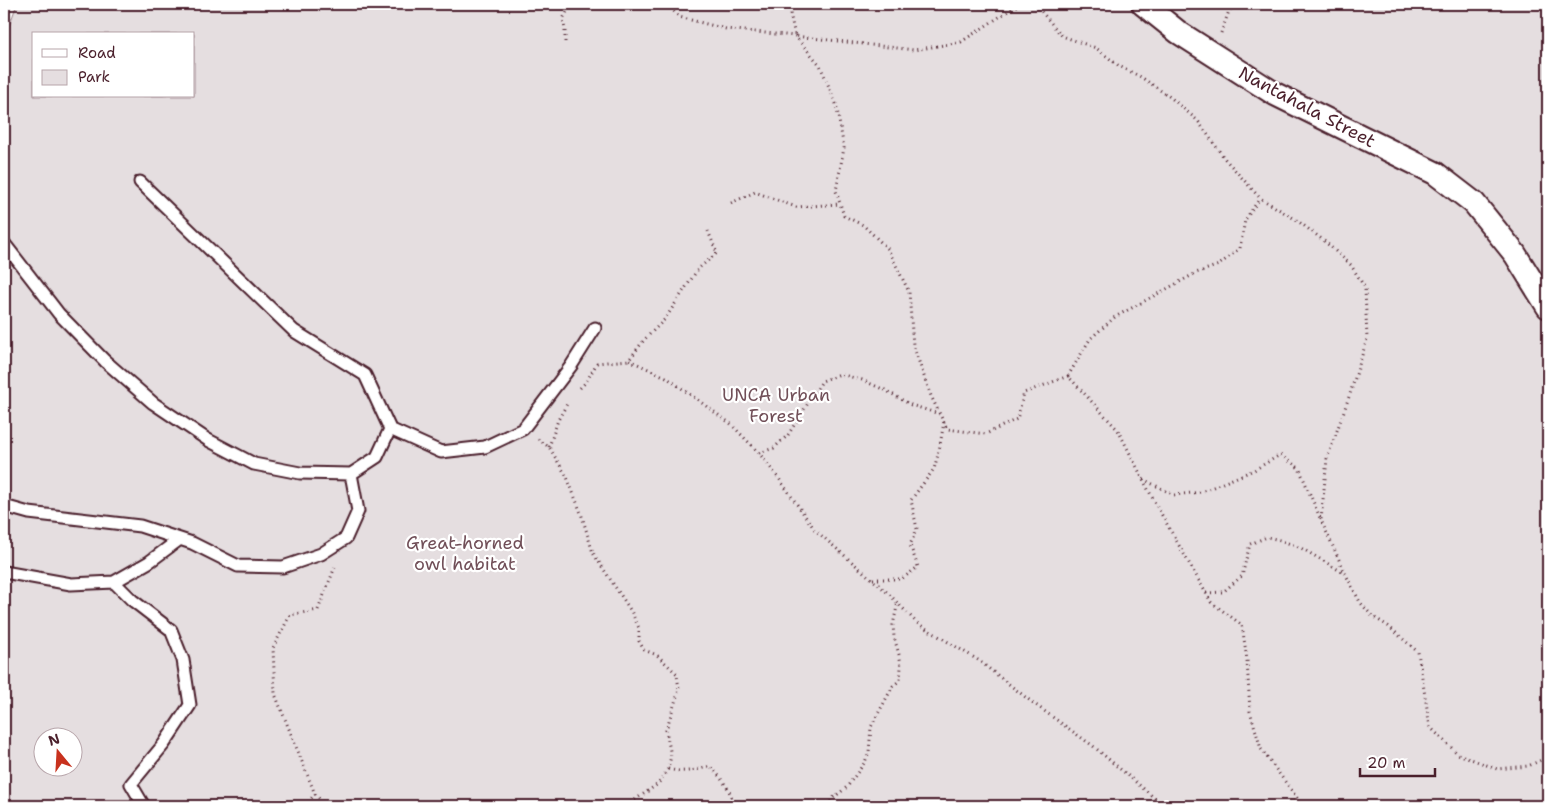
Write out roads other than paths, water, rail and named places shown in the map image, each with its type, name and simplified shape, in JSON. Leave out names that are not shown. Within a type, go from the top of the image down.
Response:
[{"type":"street","name":"Nantahala Street","points":[[1143,4],[1178,32],[1276,94],[1435,173],[1474,204],[1515,254],[1548,307]]},
{"type":"lane","points":[[140,182],[294,331],[365,375],[390,430],[441,452],[484,448],[523,429],[571,366],[595,328]]},
{"type":"lane","points":[[4,243],[59,314],[105,361],[153,403],[200,435],[254,464],[300,473],[351,474],[377,457],[390,430]]},
{"type":"lane","points":[[4,506],[29,513],[140,526],[192,543],[238,566],[283,567],[321,554],[346,538],[358,511],[351,474]]},
{"type":"lane","points":[[4,572],[71,584],[114,582],[149,562],[180,539]]},
{"type":"lane","points":[[114,582],[132,600],[171,630],[183,660],[190,705],[164,744],[131,784],[144,806]]},
{"type":"park label","name":"UNCA Urban Forest","points":[[776,405]]},
{"type":"park label","name":"Great-horned owl habitat","points":[[465,553]]}]
